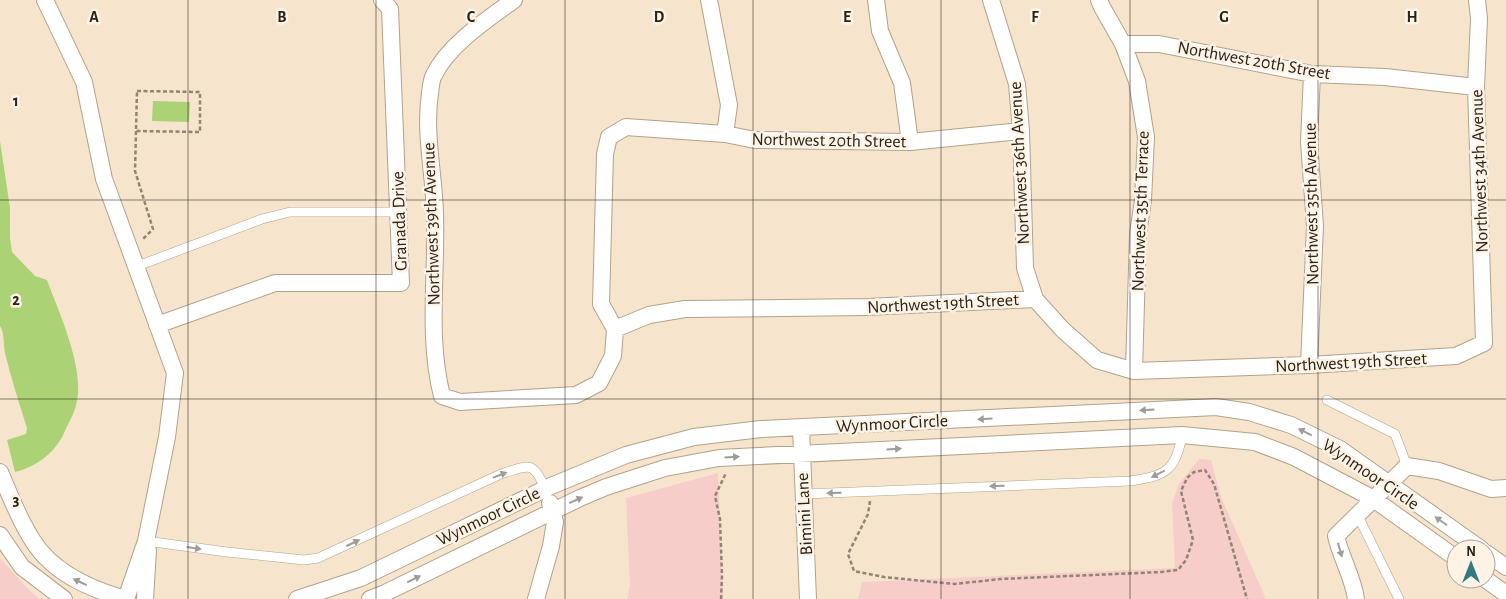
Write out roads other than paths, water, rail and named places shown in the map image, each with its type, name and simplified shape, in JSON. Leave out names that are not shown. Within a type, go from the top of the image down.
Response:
[{"type":"street","points":[[0,472],[19,516],[34,543],[50,560],[73,579],[107,594],[126,599],[146,541],[167,437],[175,373],[104,179],[84,82],[45,0]]},
{"type":"street","name":"Granada Drive","points":[[157,325],[275,283],[401,283],[390,9],[382,0]]},
{"type":"street","name":"Northwest 39th Avenue","points":[[514,0],[468,34],[433,75],[427,114],[435,213],[434,343],[442,396],[460,402],[576,395],[599,383],[613,356],[615,329]]},
{"type":"street","points":[[709,0],[729,105],[725,134]]},
{"type":"street","points":[[876,0],[880,31],[902,83],[910,142]]},
{"type":"street","name":"Northwest 36th Avenue","points":[[991,0],[1017,84],[1021,131],[1025,268],[1035,299]]},
{"type":"street","name":"Northwest 35th Terrace","points":[[1099,0],[1123,44],[1137,81],[1146,136],[1143,200],[1138,234],[1134,371]]},
{"type":"street","name":"Northwest 34th Avenue","points":[[1477,0],[1479,18],[1476,87],[1484,343]]},
{"type":"street","name":"Northwest 20th Street","points":[[1123,44],[1159,44],[1312,74],[1384,77],[1476,87]]},
{"type":"street","name":"Northwest 35th Avenue","points":[[1309,365],[1315,226],[1309,142],[1312,74]]},
{"type":"street","name":"Northwest 20th Street","points":[[615,329],[601,304],[605,154],[609,137],[626,127],[725,134],[755,140],[910,142],[1021,131]]},
{"type":"street","name":"Northwest 19th Street","points":[[615,329],[649,315],[685,309],[867,307],[1035,299],[1063,330],[1096,360],[1134,371],[1309,365],[1456,356],[1484,343]]},
{"type":"street","name":"Wynmoor Circle","points":[[297,599],[361,578],[545,489],[626,455],[694,437],[761,429],[1216,407],[1249,412],[1291,425],[1340,449],[1467,539]]},
{"type":"street","name":"Bimini Lane","points":[[801,428],[808,599]]},
{"type":"street","name":"Wynmoor Circle","points":[[370,599],[553,511],[606,488],[665,468],[720,458],[1182,435],[1255,442],[1294,457],[1372,498],[1446,551]]},
{"type":"street","points":[[1356,599],[1354,586],[1340,555],[1336,536],[1372,498],[1407,466],[1439,471],[1492,489],[1506,488]]},
{"type":"street","points":[[536,599],[551,546],[555,522],[545,489]]},
{"type":"street","points":[[0,535],[22,567],[64,599]]},
{"type":"street","points":[[145,599],[149,554],[146,541]]},
{"type":"lane","points":[[136,267],[262,219],[290,212],[398,212]]},
{"type":"lane","points":[[1327,400],[1395,434],[1407,466]]},
{"type":"lane","points":[[804,494],[1130,481],[1152,478],[1168,469],[1176,460],[1182,435]]},
{"type":"lane","points":[[146,541],[304,560],[318,558],[339,550],[501,474],[524,468],[532,468],[538,472],[545,489]]},
{"type":"lane","points":[[1357,514],[1399,599]]}]
